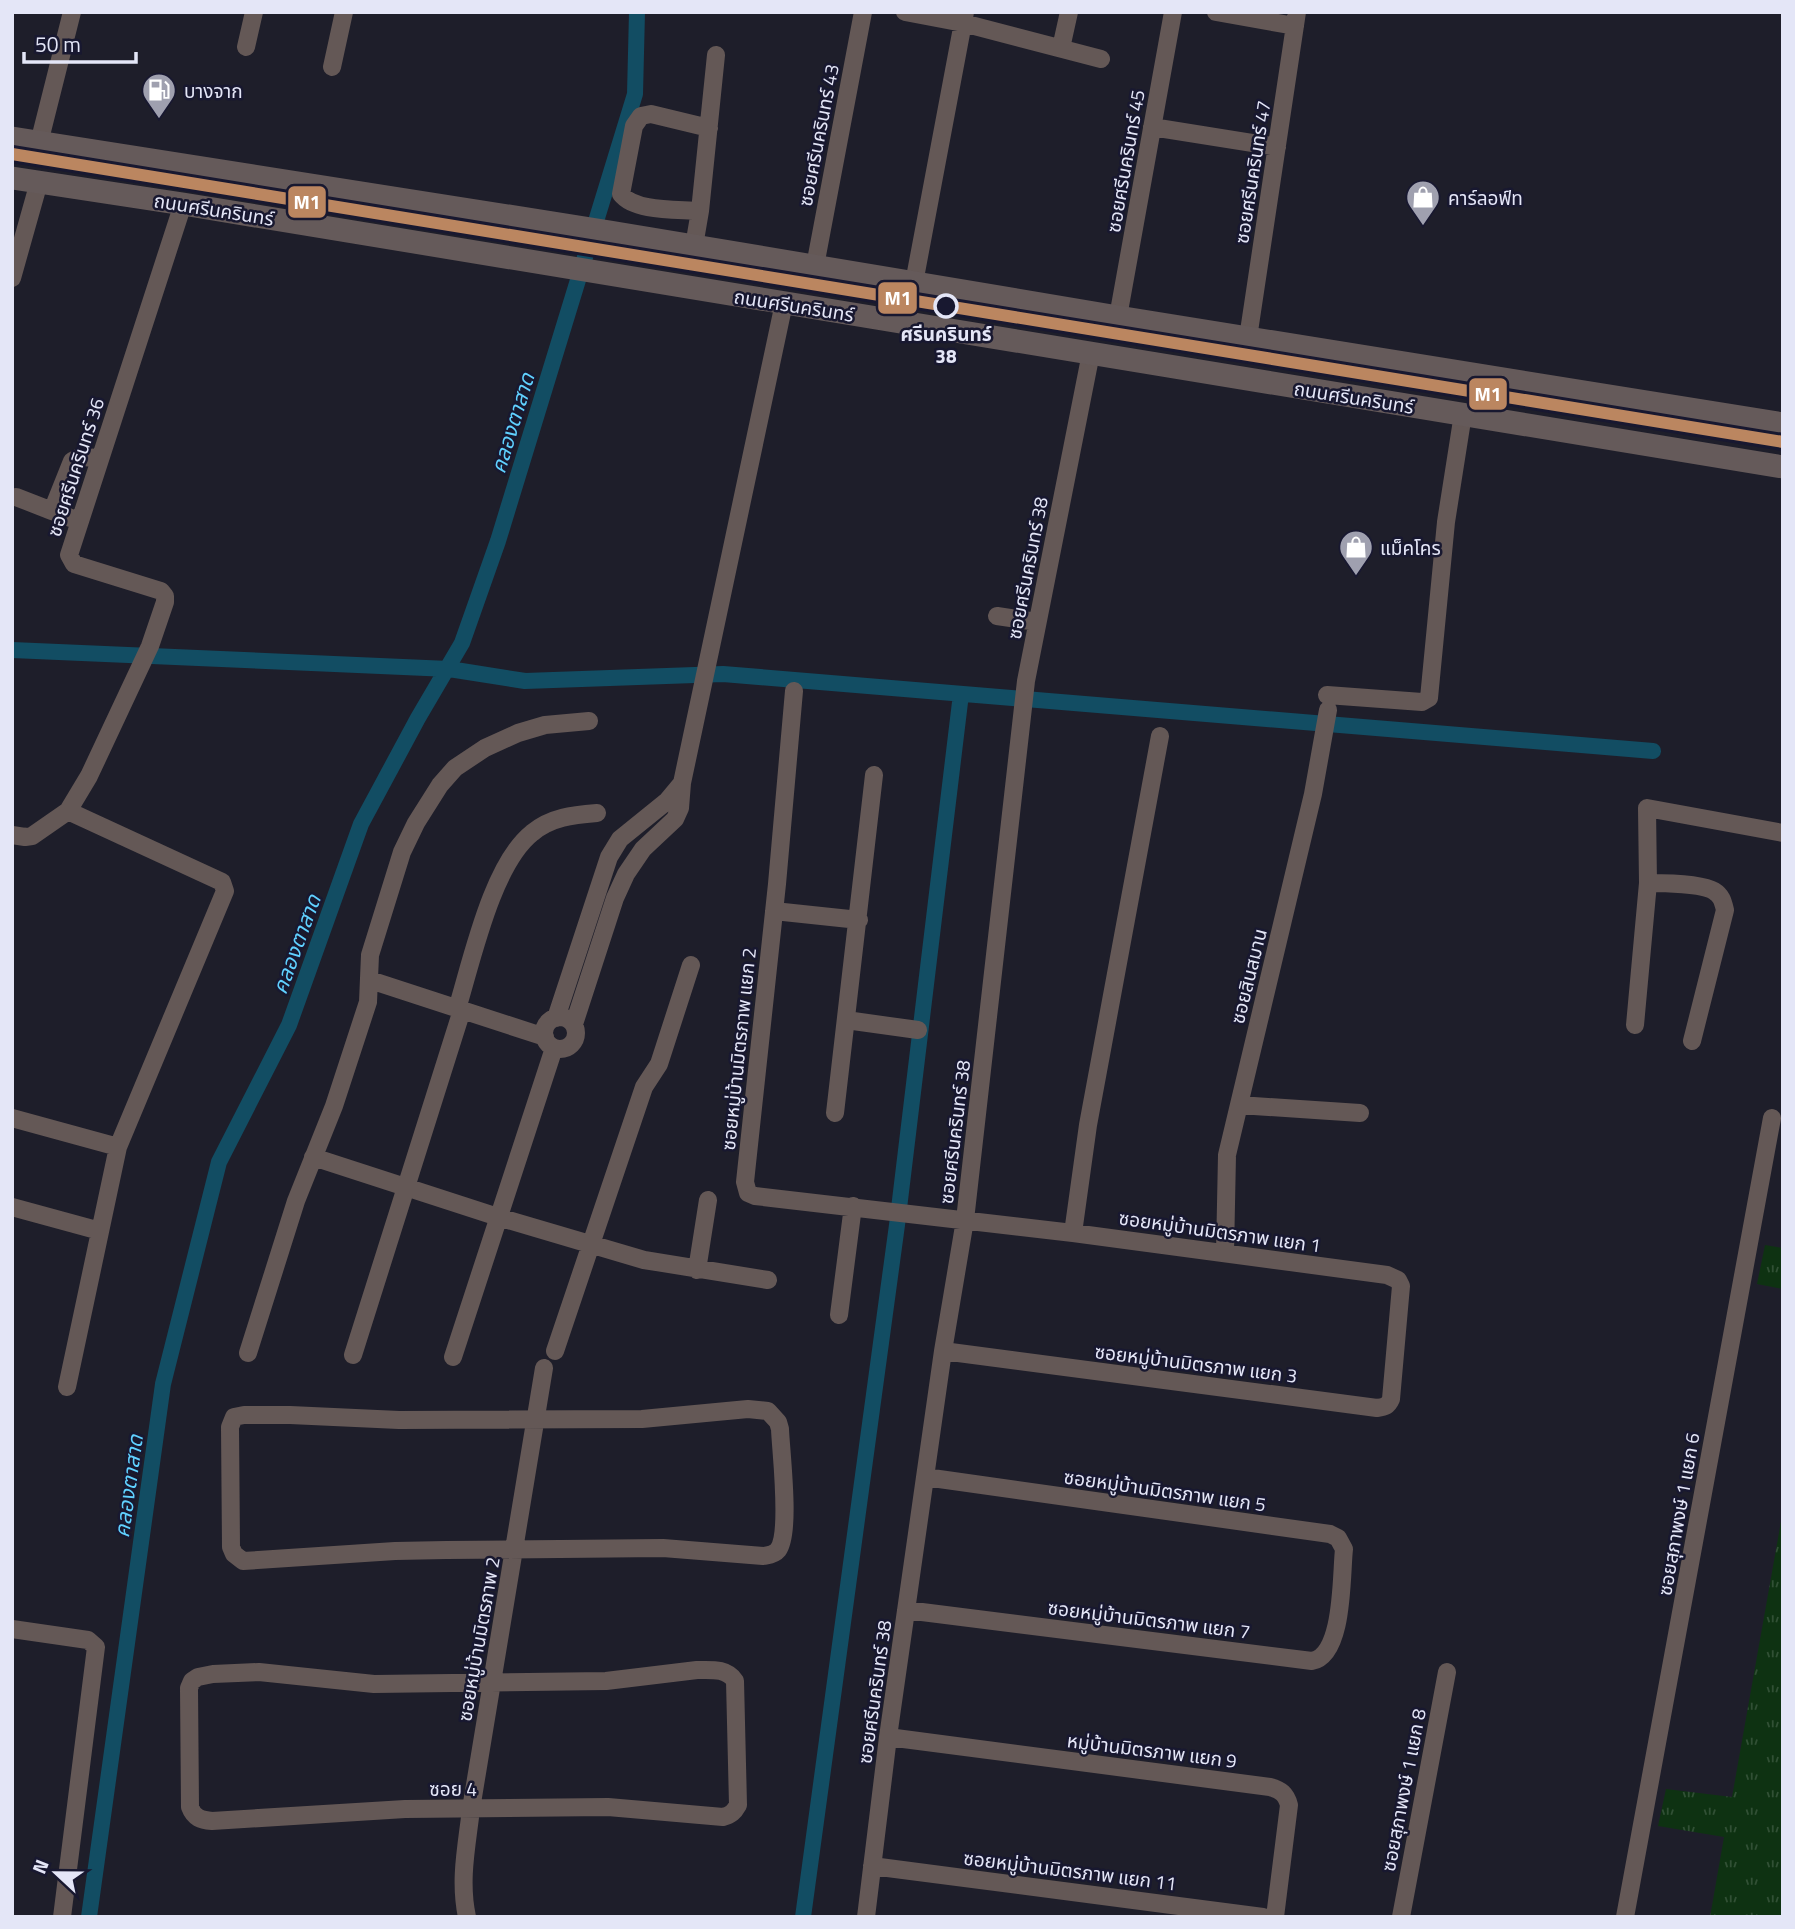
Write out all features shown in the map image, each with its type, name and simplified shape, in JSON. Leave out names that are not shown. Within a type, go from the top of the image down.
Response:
[{"type":"main road","name":"ถนนศรีนครินทร์","points":[[12,138],[610,232],[1783,424]]},
{"type":"main road","name":"ถนนศรีนครินทร์","points":[[12,178],[1783,467]]},
{"type":"street","points":[[39,143],[72,12]]},
{"type":"street","points":[[246,47],[254,12]]},
{"type":"street","points":[[332,67],[344,12]]},
{"type":"street","name":"ซอยศรีนครินทร์ 43","points":[[815,266],[863,12]]},
{"type":"street","points":[[905,12],[964,18],[1101,59]]},
{"type":"street","points":[[1061,48],[1069,12]]},
{"type":"street","name":"ซอยศรีนครินทร์ 45","points":[[1118,317],[1173,12]]},
{"type":"street","points":[[1216,12],[1296,19]]},
{"type":"street","points":[[914,283],[964,18]]},
{"type":"street","name":"ซอยศรีนครินทร์ 47","points":[[1248,338],[1296,19]]},
{"type":"street","points":[[694,246],[716,55]]},
{"type":"street","points":[[700,211],[637,206],[626,201],[621,194],[634,126],[641,116],[651,114],[709,128]]},
{"type":"street","points":[[1152,127],[1277,147]]},
{"type":"street","points":[[12,278],[39,182]]},
{"type":"street","name":"ซอยศรีนครินทร์ 36","points":[[12,835],[32,836],[68,811],[89,776],[150,646],[165,596],[160,591],[74,564],[69,555],[183,204]]},
{"type":"street","points":[[370,980],[550,1042],[567,1047],[572,1043],[576,1031],[574,1024],[615,898],[626,874],[643,849],[675,819],[680,808],[682,783],[784,303]]},
{"type":"street","name":"ซอยศรีนครินทร์ 38","points":[[866,1917],[906,1609],[943,1351],[965,1220],[1026,681],[1091,353]]},
{"type":"street","name":"ซอยสินสมาน","points":[[1225,1253],[1225,1172],[1325,736],[1328,702],[1422,702],[1429,698],[1446,522],[1463,414]]},
{"type":"street","points":[[52,511],[72,461],[80,457],[100,458]]},
{"type":"street","points":[[16,497],[79,521]]},
{"type":"street","points":[[997,615],[1037,622]]},
{"type":"street","name":"ซอยหมู่บ้านมิตรภาพ แยก 2","points":[[794,691],[745,1189],[755,1196],[965,1220]]},
{"type":"street","points":[[248,1353],[296,1201],[334,1105],[369,1002],[370,955],[402,852],[416,823],[455,768],[485,748],[518,733],[545,725],[589,722]]},
{"type":"street","points":[[1073,1233],[1088,1125],[1160,736]]},
{"type":"street","points":[[835,1113],[874,775]]},
{"type":"street","points":[[453,1356],[550,1042],[546,1025],[556,1018],[608,857],[620,839],[667,801],[682,783]]},
{"type":"street","points":[[1635,1025],[1648,883],[1647,808],[1783,833]]},
{"type":"street","points":[[67,1388],[118,1147],[225,891],[222,882],[68,811]]},
{"type":"street","points":[[353,1355],[459,1010],[485,916],[505,867],[531,833],[553,820],[571,815],[597,813]]},
{"type":"street","points":[[1648,883],[1713,890],[1722,899],[1725,910],[1692,1041]]},
{"type":"street","points":[[774,911],[859,920]]},
{"type":"street","points":[[555,1350],[644,1087],[659,1064],[691,965]]},
{"type":"street","points":[[556,1018],[569,1020],[574,1024]]},
{"type":"street","points":[[846,1020],[918,1030]]},
{"type":"street","points":[[1239,1105],[1360,1113]]},
{"type":"street","points":[[12,1118],[118,1147]]},
{"type":"street","name":"ซอยสุภาพงษ์ 1 แยก 6","points":[[1625,1917],[1772,1118]]},
{"type":"street","points":[[313,1157],[498,1217],[644,1260],[768,1280]]},
{"type":"street","points":[[697,1270],[708,1200]]},
{"type":"street","points":[[839,1315],[853,1206]]},
{"type":"street","points":[[12,1207],[100,1231]]},
{"type":"street","name":"ซอยหมู่บ้านมิตรภาพ แยก 1","points":[[965,1220],[1394,1277],[1401,1286],[1402,1301],[1396,1350]]},
{"type":"street","name":"ซอยหมู่บ้านมิตรภาพ แยก 3","points":[[943,1351],[1377,1408],[1389,1404],[1391,1399],[1396,1350]]},
{"type":"street","name":"ซอยหมู่บ้านมิตรภาพ 2","points":[[467,1917],[462,1879],[471,1809],[544,1368]]},
{"type":"street","points":[[748,1409],[768,1411],[778,1422],[784,1519],[782,1541],[773,1555],[663,1548],[514,1550],[395,1550],[243,1561],[231,1548],[230,1427],[234,1417],[290,1415],[399,1420],[642,1419],[748,1409]]},
{"type":"street","name":"ซอยหมู่บ้านมิตรภาพ แยก 5","points":[[925,1477],[1330,1534],[1338,1538],[1344,1549],[1339,1598]]},
{"type":"street","name":"ซอยหมู่บ้านมิตรภาพ แยก 7","points":[[906,1609],[1312,1661],[1320,1660],[1331,1645],[1337,1625],[1339,1598]]},
{"type":"street","points":[[12,1629],[88,1640],[96,1647],[62,1917]]},
{"type":"street","name":"ซอย 4","points":[[697,1670],[722,1671],[732,1675],[735,1681],[738,1805],[734,1811],[723,1817],[608,1807],[360,1811],[212,1821],[195,1817],[190,1807],[189,1688],[192,1681],[198,1677],[260,1672],[355,1683],[491,1682],[606,1681],[697,1670]]},
{"type":"street","name":"ซอยสุภาพงษ์ 1 แยก 8","points":[[1401,1917],[1447,1672]]},
{"type":"street","name":"หมู่บ้านมิตรภาพ แยก 9","points":[[888,1737],[1270,1787],[1282,1791],[1289,1805],[1275,1917]]},
{"type":"street","name":"ซอยหมู่บ้านมิตรภาพ แยก 11","points":[[872,1866],[1263,1917]]},
{"type":"green space","points":[[1765,1245],[1783,1248],[1783,1289],[1757,1284]]},
{"type":"green space","points":[[1783,1510],[1783,1917],[1710,1917],[1724,1837],[1658,1826],[1666,1789],[1732,1797]]},
{"type":"waterway","name":"คลองตาสาด","points":[[89,1917],[163,1384],[219,1162],[289,1025],[361,824],[462,643],[498,541],[635,94],[637,12]]},
{"type":"waterway","points":[[12,650],[449,669],[525,681],[723,674],[1653,751]]},
{"type":"waterway","points":[[803,1917],[897,1225],[961,694]]},
{"type":"transit line","name":"M1","points":[[12,154],[1783,442]]},
{"type":"place","name":"บางจาก","points":[[159,120]]},
{"type":"place","name":"คาร์ลอฟ์ท","points":[[1423,227]]},
{"type":"place","name":"ศรีนครินทร์ 38","points":[[946,306]]},
{"type":"place","name":"แม็คโคร","points":[[1356,577]]}]
